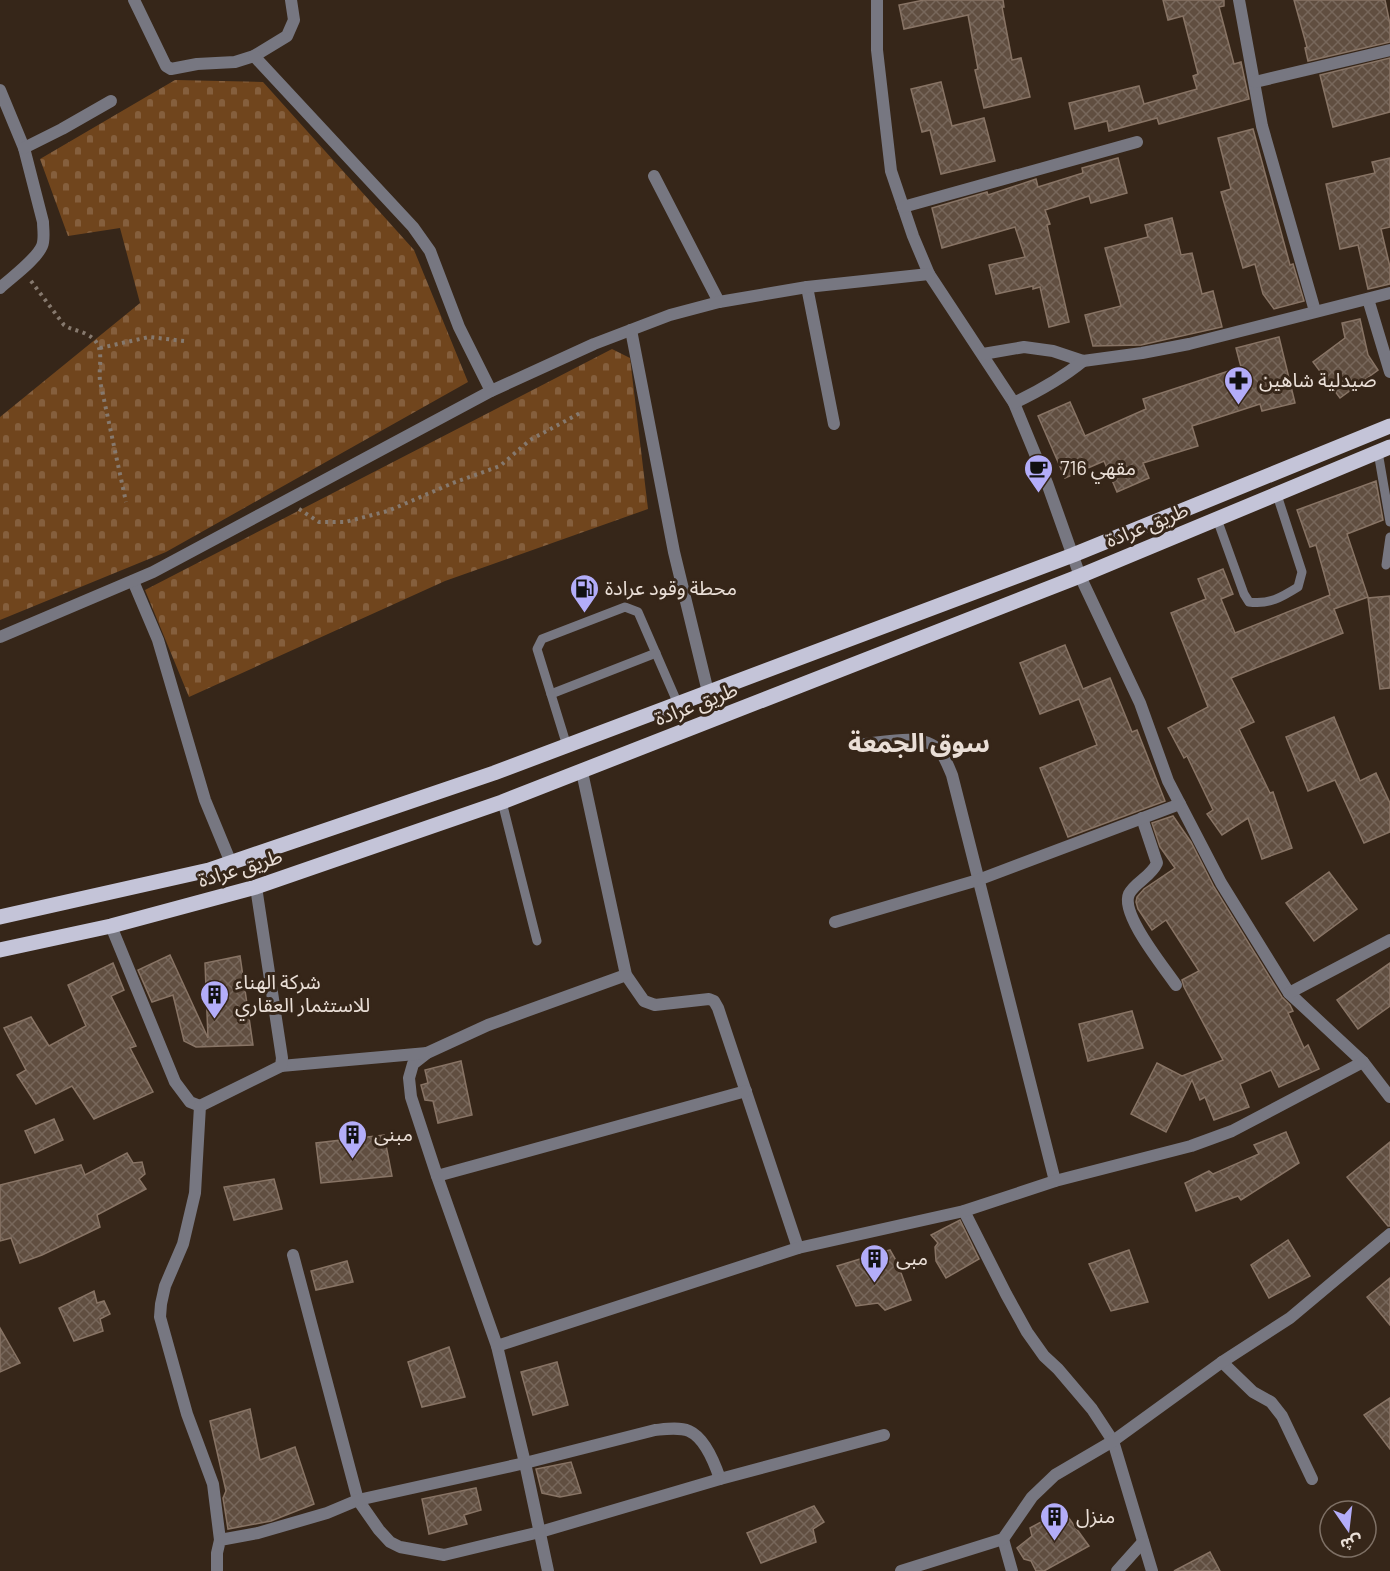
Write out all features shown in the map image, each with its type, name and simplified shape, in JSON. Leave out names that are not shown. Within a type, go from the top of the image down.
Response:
[{"type":"main road","name":"طريق عرادة","points":[[0,917],[209,870],[494,773],[1073,555],[1390,426]]},
{"type":"main road","name":"طريق عرادة","points":[[0,950],[111,926],[256,886],[502,802],[1080,576],[1384,450]]},
{"type":"street","points":[[134,0],[168,68],[176,69],[197,64],[235,62],[254,56],[287,36],[294,20],[291,0]]},
{"type":"street","points":[[877,0],[877,50],[891,171],[912,236],[929,274],[1014,403],[1047,483],[1080,576],[1140,703],[1168,781],[1221,883],[1289,993],[1362,1062],[1390,1096]]},
{"type":"street","points":[[1239,0],[1262,126],[1315,311]]},
{"type":"street","points":[[1255,82],[1390,50]]},
{"type":"street","points":[[254,56],[413,227],[440,274],[459,327],[491,391]]},
{"type":"street","points":[[0,90],[5,116],[24,148],[44,234],[42,246],[36,256],[0,288]]},
{"type":"street","points":[[24,148],[111,101]]},
{"type":"street","points":[[903,207],[1137,141]]},
{"type":"street","points":[[654,176],[719,302]]},
{"type":"street","points":[[0,637],[133,581],[491,391],[594,344],[670,315],[719,302],[807,286],[929,274]]},
{"type":"street","points":[[807,286],[834,424]]},
{"type":"street","points":[[1014,403],[1050,385],[1083,361],[1189,344],[1390,293]]},
{"type":"street","points":[[1368,299],[1390,372]]},
{"type":"street","points":[[631,330],[674,552],[708,692]]},
{"type":"street","points":[[983,354],[1023,347],[1053,351],[1083,361]]},
{"type":"street","points":[[133,581],[159,640],[205,800],[231,862]]},
{"type":"street","points":[[865,744],[913,740],[927,742],[941,751],[952,775],[1055,1180]]},
{"type":"street","points":[[582,772],[626,975],[644,1001],[655,1005],[709,999],[714,1001],[798,1248]]},
{"type":"street","points":[[835,922],[978,880],[1180,804]]},
{"type":"street","points":[[1142,819],[1157,863],[1153,871],[1129,893],[1127,906],[1131,919],[1176,985]]},
{"type":"street","points":[[256,886],[282,1058],[281,1066]]},
{"type":"street","points":[[111,926],[175,1082],[190,1102],[200,1106],[281,1066],[427,1053]]},
{"type":"street","points":[[1289,993],[1390,940]]},
{"type":"street","points":[[548,1571],[497,1346],[411,1097],[409,1078],[413,1064],[427,1053],[488,1024],[626,975]]},
{"type":"street","points":[[497,1346],[798,1248],[964,1211],[1055,1180],[1191,1146],[1232,1131],[1362,1062]]},
{"type":"street","points":[[437,1176],[746,1091]]},
{"type":"street","points":[[200,1106],[195,1193],[183,1244],[165,1286],[160,1317],[187,1414],[213,1484],[220,1540],[217,1571]]},
{"type":"street","points":[[964,1211],[1027,1332],[1044,1356],[1092,1409],[1113,1441],[1152,1571]]},
{"type":"street","points":[[901,1571],[1003,1539],[1032,1497],[1055,1475],[1113,1441],[1222,1362],[1290,1318],[1390,1234]]},
{"type":"street","points":[[293,1256],[358,1500],[379,1530],[390,1542],[400,1547],[444,1555],[540,1532],[720,1479],[884,1435]]},
{"type":"street","points":[[1222,1362],[1253,1392],[1271,1402],[1282,1416],[1312,1479]]},
{"type":"street","points":[[220,1540],[241,1538],[327,1513],[358,1500],[525,1463],[655,1430],[690,1431],[713,1458],[720,1479]]},
{"type":"street","points":[[1003,1539],[1012,1571]]},
{"type":"street","points":[[1117,1571],[1143,1542]]},
{"type":"lane","points":[[1384,450],[1390,522]]},
{"type":"lane","points":[[1217,519],[1244,594],[1250,602],[1260,603],[1280,599],[1298,587],[1302,572],[1277,495]]},
{"type":"lane","points":[[1386,565],[1390,537]]},
{"type":"lane","points":[[567,746],[537,649],[542,639],[625,607],[638,612],[678,704]]},
{"type":"lane","points":[[551,694],[656,652]]},
{"type":"lane","points":[[502,802],[537,941]]},
{"type":"path","points":[[22,268],[63,325],[91,336],[100,348],[100,381],[126,502]]},
{"type":"path","points":[[100,348],[149,337],[184,341]]},
{"type":"path","points":[[287,501],[319,522],[345,522],[388,511],[500,466],[530,440],[582,412]]},
{"type":"green space","points":[[175,80],[263,82],[414,250],[468,382],[166,552],[0,620],[0,417],[140,303],[120,228],[68,236],[40,159]]},
{"type":"green space","points":[[612,349],[630,358],[648,509],[445,581],[189,697],[145,590]]},
{"type":"building","points":[[924,0],[1003,0],[1004,7],[1002,7],[1012,60],[1021,58],[1030,97],[984,108],[975,70],[978,69],[968,15],[904,29],[899,5]]},
{"type":"building","points":[[1163,0],[1224,0],[1224,6],[1219,7],[1234,64],[1241,62],[1249,99],[1159,124],[1157,118],[1109,131],[1107,121],[1075,129],[1069,103],[1139,86],[1144,104],[1197,89],[1193,76],[1198,74],[1183,16],[1168,20]]},
{"type":"building","points":[[1294,0],[1385,0],[1390,24],[1390,42],[1308,61],[1305,48],[1307,47]]},
{"type":"building","points":[[1390,58],[1390,112],[1333,127],[1320,75]]},
{"type":"building","points":[[941,82],[952,126],[984,118],[995,161],[941,174],[930,130],[922,132],[911,89]]},
{"type":"building","points":[[1253,129],[1290,265],[1293,264],[1304,301],[1274,309],[1263,294],[1255,264],[1243,268],[1221,192],[1231,189],[1218,138]]},
{"type":"building","points":[[1118,158],[1127,193],[1091,203],[1089,196],[1045,210],[1050,224],[1047,225],[1069,322],[1049,327],[1040,287],[1033,289],[1033,286],[996,294],[989,265],[1025,257],[1015,227],[942,248],[932,208],[987,192],[988,195],[1036,179],[1038,187],[1083,173],[1082,168]]},
{"type":"building","points":[[1390,158],[1390,227],[1381,229],[1390,267],[1390,284],[1368,289],[1358,245],[1340,249],[1326,184],[1375,173],[1372,162]]},
{"type":"building","points":[[1172,218],[1181,255],[1192,253],[1202,294],[1213,291],[1222,327],[1141,345],[1093,346],[1085,315],[1121,306],[1105,248],[1148,237],[1145,225]]},
{"type":"building","points":[[1360,319],[1368,355],[1378,370],[1340,398],[1313,362],[1345,338],[1342,323]]},
{"type":"building","points":[[1279,337],[1295,403],[1262,411],[1260,404],[1192,426],[1198,446],[1143,463],[1149,478],[1117,492],[1104,461],[1065,478],[1038,416],[1070,402],[1085,436],[1146,409],[1143,399],[1241,367],[1236,348]]},
{"type":"building","points":[[1376,481],[1383,520],[1347,534],[1368,597],[1334,609],[1343,633],[1231,678],[1254,722],[1239,729],[1270,793],[1273,792],[1292,848],[1262,859],[1248,818],[1222,835],[1207,814],[1213,810],[1187,756],[1184,758],[1168,728],[1208,707],[1171,613],[1206,599],[1198,579],[1223,569],[1233,594],[1221,599],[1235,633],[1330,595],[1316,545],[1310,547],[1297,510]]},
{"type":"building","points":[[1390,596],[1390,688],[1380,689],[1368,598]]},
{"type":"building","points":[[1065,645],[1083,689],[1110,678],[1132,732],[1137,730],[1165,801],[1068,837],[1040,768],[1097,745],[1079,699],[1040,714],[1020,663]]},
{"type":"building","points":[[1334,717],[1360,781],[1376,773],[1390,803],[1390,832],[1364,843],[1335,780],[1308,791],[1286,737]]},
{"type":"building","points":[[1173,816],[1191,842],[1214,887],[1282,997],[1290,1005],[1293,1011],[1288,1013],[1304,1048],[1308,1045],[1319,1069],[1279,1087],[1271,1070],[1240,1084],[1249,1107],[1214,1120],[1205,1097],[1200,1100],[1192,1080],[1166,1132],[1131,1114],[1157,1063],[1182,1076],[1223,1060],[1182,980],[1199,971],[1166,920],[1152,930],[1136,902],[1144,889],[1175,868],[1160,847],[1152,823]]},
{"type":"building","points":[[1329,872],[1357,909],[1314,941],[1286,903]]},
{"type":"building","name":"شركة الهناء للاستثمار العقاري","points":[[170,955],[208,1038],[205,963],[240,956],[253,1045],[196,1047],[184,1041],[173,995],[152,1002],[138,970]]},
{"type":"building","points":[[113,963],[124,990],[111,996],[136,1046],[130,1048],[153,1092],[94,1119],[72,1086],[36,1104],[17,1075],[26,1070],[4,1028],[31,1017],[49,1046],[86,1026],[68,985]]},
{"type":"building","points":[[1390,963],[1390,1006],[1358,1029],[1337,1000]]},
{"type":"building","points":[[1132,1011],[1143,1048],[1088,1061],[1079,1024]]},
{"type":"building","name":"مبنى","points":[[461,1061],[472,1115],[438,1123],[433,1101],[425,1100],[421,1085],[428,1083],[425,1070]]},
{"type":"building","points":[[54,1119],[63,1140],[35,1153],[25,1131]]},
{"type":"building","points":[[1286,1132],[1299,1163],[1241,1200],[1238,1196],[1196,1211],[1185,1183],[1209,1171],[1213,1174],[1259,1154],[1254,1145]]},
{"type":"building","name":"مبنى","points":[[384,1135],[392,1176],[321,1183],[316,1143]]},
{"type":"building","points":[[1390,1142],[1390,1226],[1388,1226],[1347,1177]]},
{"type":"building","points":[[127,1153],[133,1163],[142,1162],[145,1174],[139,1179],[146,1189],[97,1215],[100,1227],[20,1263],[11,1238],[0,1241],[0,1185],[81,1165],[85,1175]]},
{"type":"building","points":[[274,1179],[282,1209],[234,1220],[224,1187]]},
{"type":"building","points":[[960,1220],[979,1259],[946,1278],[936,1261],[935,1247],[938,1243],[931,1235]]},
{"type":"building","points":[[1288,1240],[1310,1276],[1269,1298],[1251,1265]]},
{"type":"building","name":"مبى","points":[[890,1250],[897,1262],[911,1300],[885,1310],[878,1303],[856,1306],[837,1266]]},
{"type":"building","points":[[1129,1250],[1148,1302],[1111,1311],[1089,1264]]},
{"type":"building","points":[[347,1261],[353,1282],[316,1290],[311,1271]]},
{"type":"building","points":[[1390,1278],[1390,1325],[1367,1297]]},
{"type":"building","points":[[94,1291],[97,1303],[104,1301],[110,1314],[100,1319],[103,1331],[74,1341],[59,1308]]},
{"type":"building","points":[[0,1328],[20,1363],[0,1372]]},
{"type":"building","points":[[449,1347],[465,1397],[422,1407],[408,1362]]},
{"type":"building","points":[[557,1362],[568,1405],[533,1415],[521,1372]]},
{"type":"building","points":[[1390,1398],[1390,1449],[1364,1415]]},
{"type":"building","points":[[250,1409],[260,1460],[295,1447],[314,1504],[271,1521],[228,1529],[223,1498],[226,1491],[210,1421]]},
{"type":"building","points":[[571,1462],[581,1493],[560,1497],[542,1493],[536,1469]]},
{"type":"building","points":[[476,1488],[481,1510],[464,1515],[467,1524],[429,1534],[422,1499]]},
{"type":"building","points":[[814,1506],[824,1522],[813,1529],[816,1542],[761,1563],[747,1533]]},
{"type":"building","name":"منزل","points":[[1063,1510],[1089,1546],[1044,1571],[1036,1571],[1031,1561],[1024,1559],[1017,1548],[1032,1536],[1030,1528]]},
{"type":"building","points":[[1210,1552],[1220,1571],[1174,1571]]},
{"type":"place","name":"صيدلية شاهين","points":[[1238,406]]},
{"type":"place","name":"مقهي 716","points":[[1039,494]]},
{"type":"place","name":"محطة وقود عرادة","points":[[584,614]]},
{"type":"place","name":"شركة الهناء للاستثمار العقاري","points":[[214,1020]]},
{"type":"place","name":"مبنى","points":[[353,1160]]},
{"type":"place","name":"مبى","points":[[875,1284]]},
{"type":"place","name":"منزل","points":[[1055,1542]]},
{"type":"district","name":"سوق الجمعة","points":[[919,743]]}]
